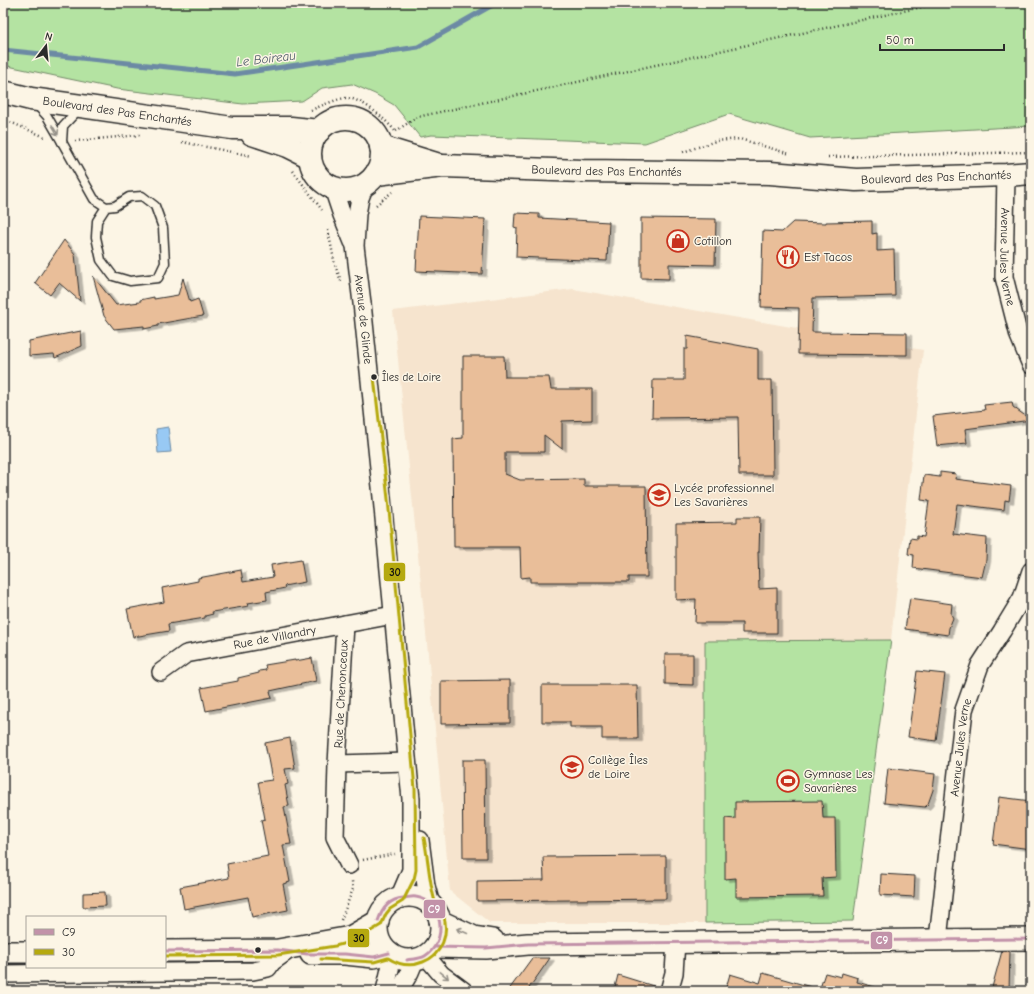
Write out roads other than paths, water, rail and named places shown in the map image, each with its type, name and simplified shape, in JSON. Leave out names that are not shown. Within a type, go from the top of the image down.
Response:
[{"type":"main road","name":"Boulevard des Pas Enchantés","points":[[3,92],[81,106],[232,128],[291,128],[319,131]]},
{"type":"main road","points":[[343,119],[361,122],[372,130],[378,138],[381,147],[381,161],[370,179],[358,188],[348,190],[333,188],[322,181],[312,168],[310,157],[311,144],[319,131],[325,125],[333,121],[343,119]]},
{"type":"main road","name":"Boulevard des Pas Enchantés","points":[[232,128],[288,146],[310,157]]},
{"type":"main road","name":"Boulevard des Pas Enchantés","points":[[381,147],[443,166]]},
{"type":"main road","name":"Boulevard des Pas Enchantés","points":[[770,173],[856,165],[1031,159]]},
{"type":"main road","name":"Boulevard des Pas Enchantés","points":[[370,179],[443,166],[582,171],[770,173],[856,180],[1031,173]]},
{"type":"street","name":"Avenue Jules Verne","points":[[1006,175],[1004,277],[1025,336],[1031,365]]},
{"type":"street","name":"Avenue de Glinde","points":[[370,179],[360,198],[357,214],[355,246],[381,487],[411,799],[422,850],[426,886],[436,913]]},
{"type":"street","name":"Avenue de Glinde","points":[[333,188],[355,246]]},
{"type":"street","name":"Avenue Jules Verne","points":[[938,939],[964,710],[980,665],[1022,598],[1031,572]]},
{"type":"street","name":"Rue de Villandry","points":[[161,672],[186,654],[393,616]]},
{"type":"street","name":"Rue de Chenonceaux","points":[[345,624],[337,764],[335,837],[349,865]]},
{"type":"street","name":"Rue de Chenonceaux","points":[[337,764],[407,762]]},
{"type":"street","name":"Avenue de Glinde","points":[[399,898],[411,870],[411,799]]},
{"type":"street","points":[[528,944],[474,937],[436,913],[424,900],[415,897],[408,896],[399,898],[386,905],[378,921],[377,929],[379,940],[391,955],[402,960],[425,954],[528,944],[1031,939]]},
{"type":"street","points":[[399,991],[410,972],[441,934],[436,913]]},
{"type":"street","points":[[3,974],[253,971],[268,968],[282,951],[352,936],[378,921]]},
{"type":"street","points":[[668,991],[674,973],[676,942]]},
{"type":"street","points":[[166,951],[282,951],[307,954],[345,954],[374,957],[391,955]]},
{"type":"street","points":[[3,952],[26,952]]},
{"type":"street","points":[[425,954],[441,974],[464,991]]},
{"type":"street","points":[[385,991],[391,955]]},
{"type":"lane","points":[[31,98],[47,116],[94,199],[106,207],[115,206],[129,197],[142,196],[155,206],[163,228],[165,245],[165,262],[158,278],[130,282],[113,276],[102,260],[96,237],[97,221],[106,207]]},
{"type":"lane","points":[[62,142],[63,126],[81,106]]},
{"type":"water","points":[[168,427],[171,452],[158,453],[156,429]]},
{"type":"waterway","name":"Le Boireau","points":[[3,50],[235,74],[418,47],[496,3]]},
{"type":"place","name":"Cotillon","points":[[678,241]]},
{"type":"place","name":"Est Tacos","points":[[788,257]]},
{"type":"place","name":"Îles de Loire","points":[[374,377]]},
{"type":"place","name":"Lycée professionnel Les Savarières","points":[[659,495]]},
{"type":"place","name":"Collège Îles de Loire","points":[[572,767]]},
{"type":"place","name":"Gymnase Les Savarières","points":[[788,781]]}]
